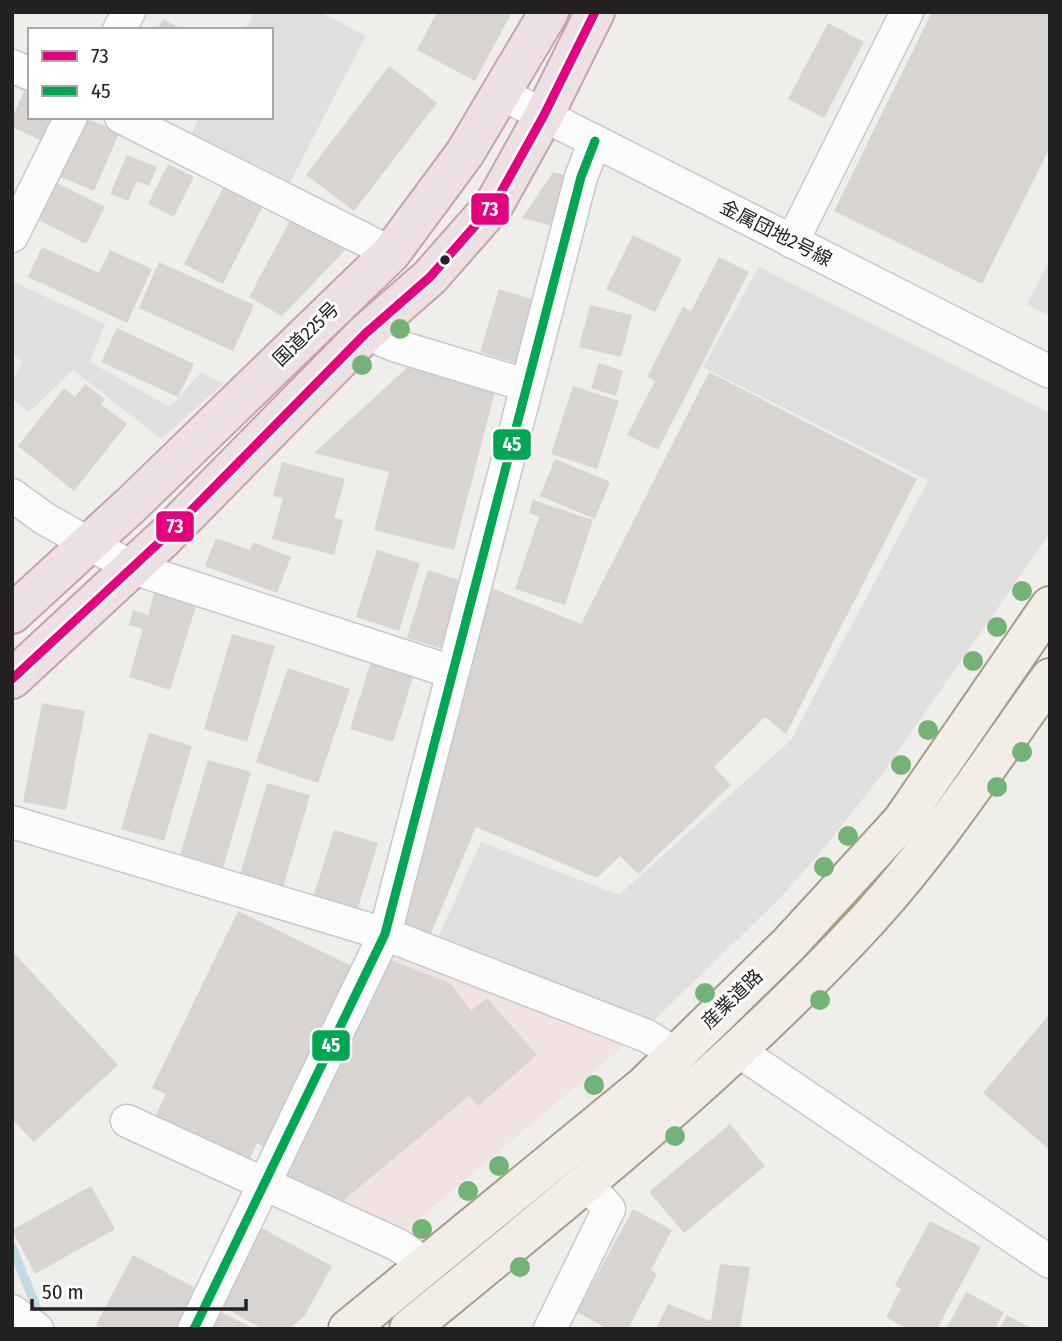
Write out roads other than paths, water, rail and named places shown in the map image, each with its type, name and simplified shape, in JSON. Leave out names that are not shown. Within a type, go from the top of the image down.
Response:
[{"type":"highway","name":"国道225号","points":[[12,614],[391,253],[466,153],[549,12]]},
{"type":"highway","points":[[12,679],[133,568],[366,333],[430,277],[495,203],[544,115],[595,12]]},
{"type":"main road","name":"産業道路","points":[[348,1329],[644,1086],[789,944],[902,821],[1050,606]]},
{"type":"main road","name":"産業道路","points":[[409,1329],[586,1183],[737,1050],[860,928],[918,863],[1050,678]]},
{"type":"street","points":[[120,28],[129,12]]},
{"type":"street","points":[[792,242],[907,12]]},
{"type":"street","points":[[12,66],[28,73]]},
{"type":"street","name":"金属団地2号線","points":[[502,94],[1050,372]]},
{"type":"street","points":[[12,236],[70,119]]},
{"type":"street","points":[[125,119],[391,253]]},
{"type":"street","points":[[194,1329],[385,934],[583,169],[595,141]]},
{"type":"street","points":[[366,333],[397,346],[526,385]]},
{"type":"street","points":[[12,495],[45,519],[133,568],[452,671]]},
{"type":"street","points":[[12,822],[385,934],[647,1036],[676,1054]]},
{"type":"street","points":[[737,1050],[1050,1262]]},
{"type":"street","points":[[127,1121],[398,1245],[424,1264]]},
{"type":"street","points":[[550,1329],[609,1209],[586,1183]]},
{"type":"street","points":[[12,1311],[37,1329]]},
{"type":"waterway","points":[[12,1247],[40,1316]]}]
